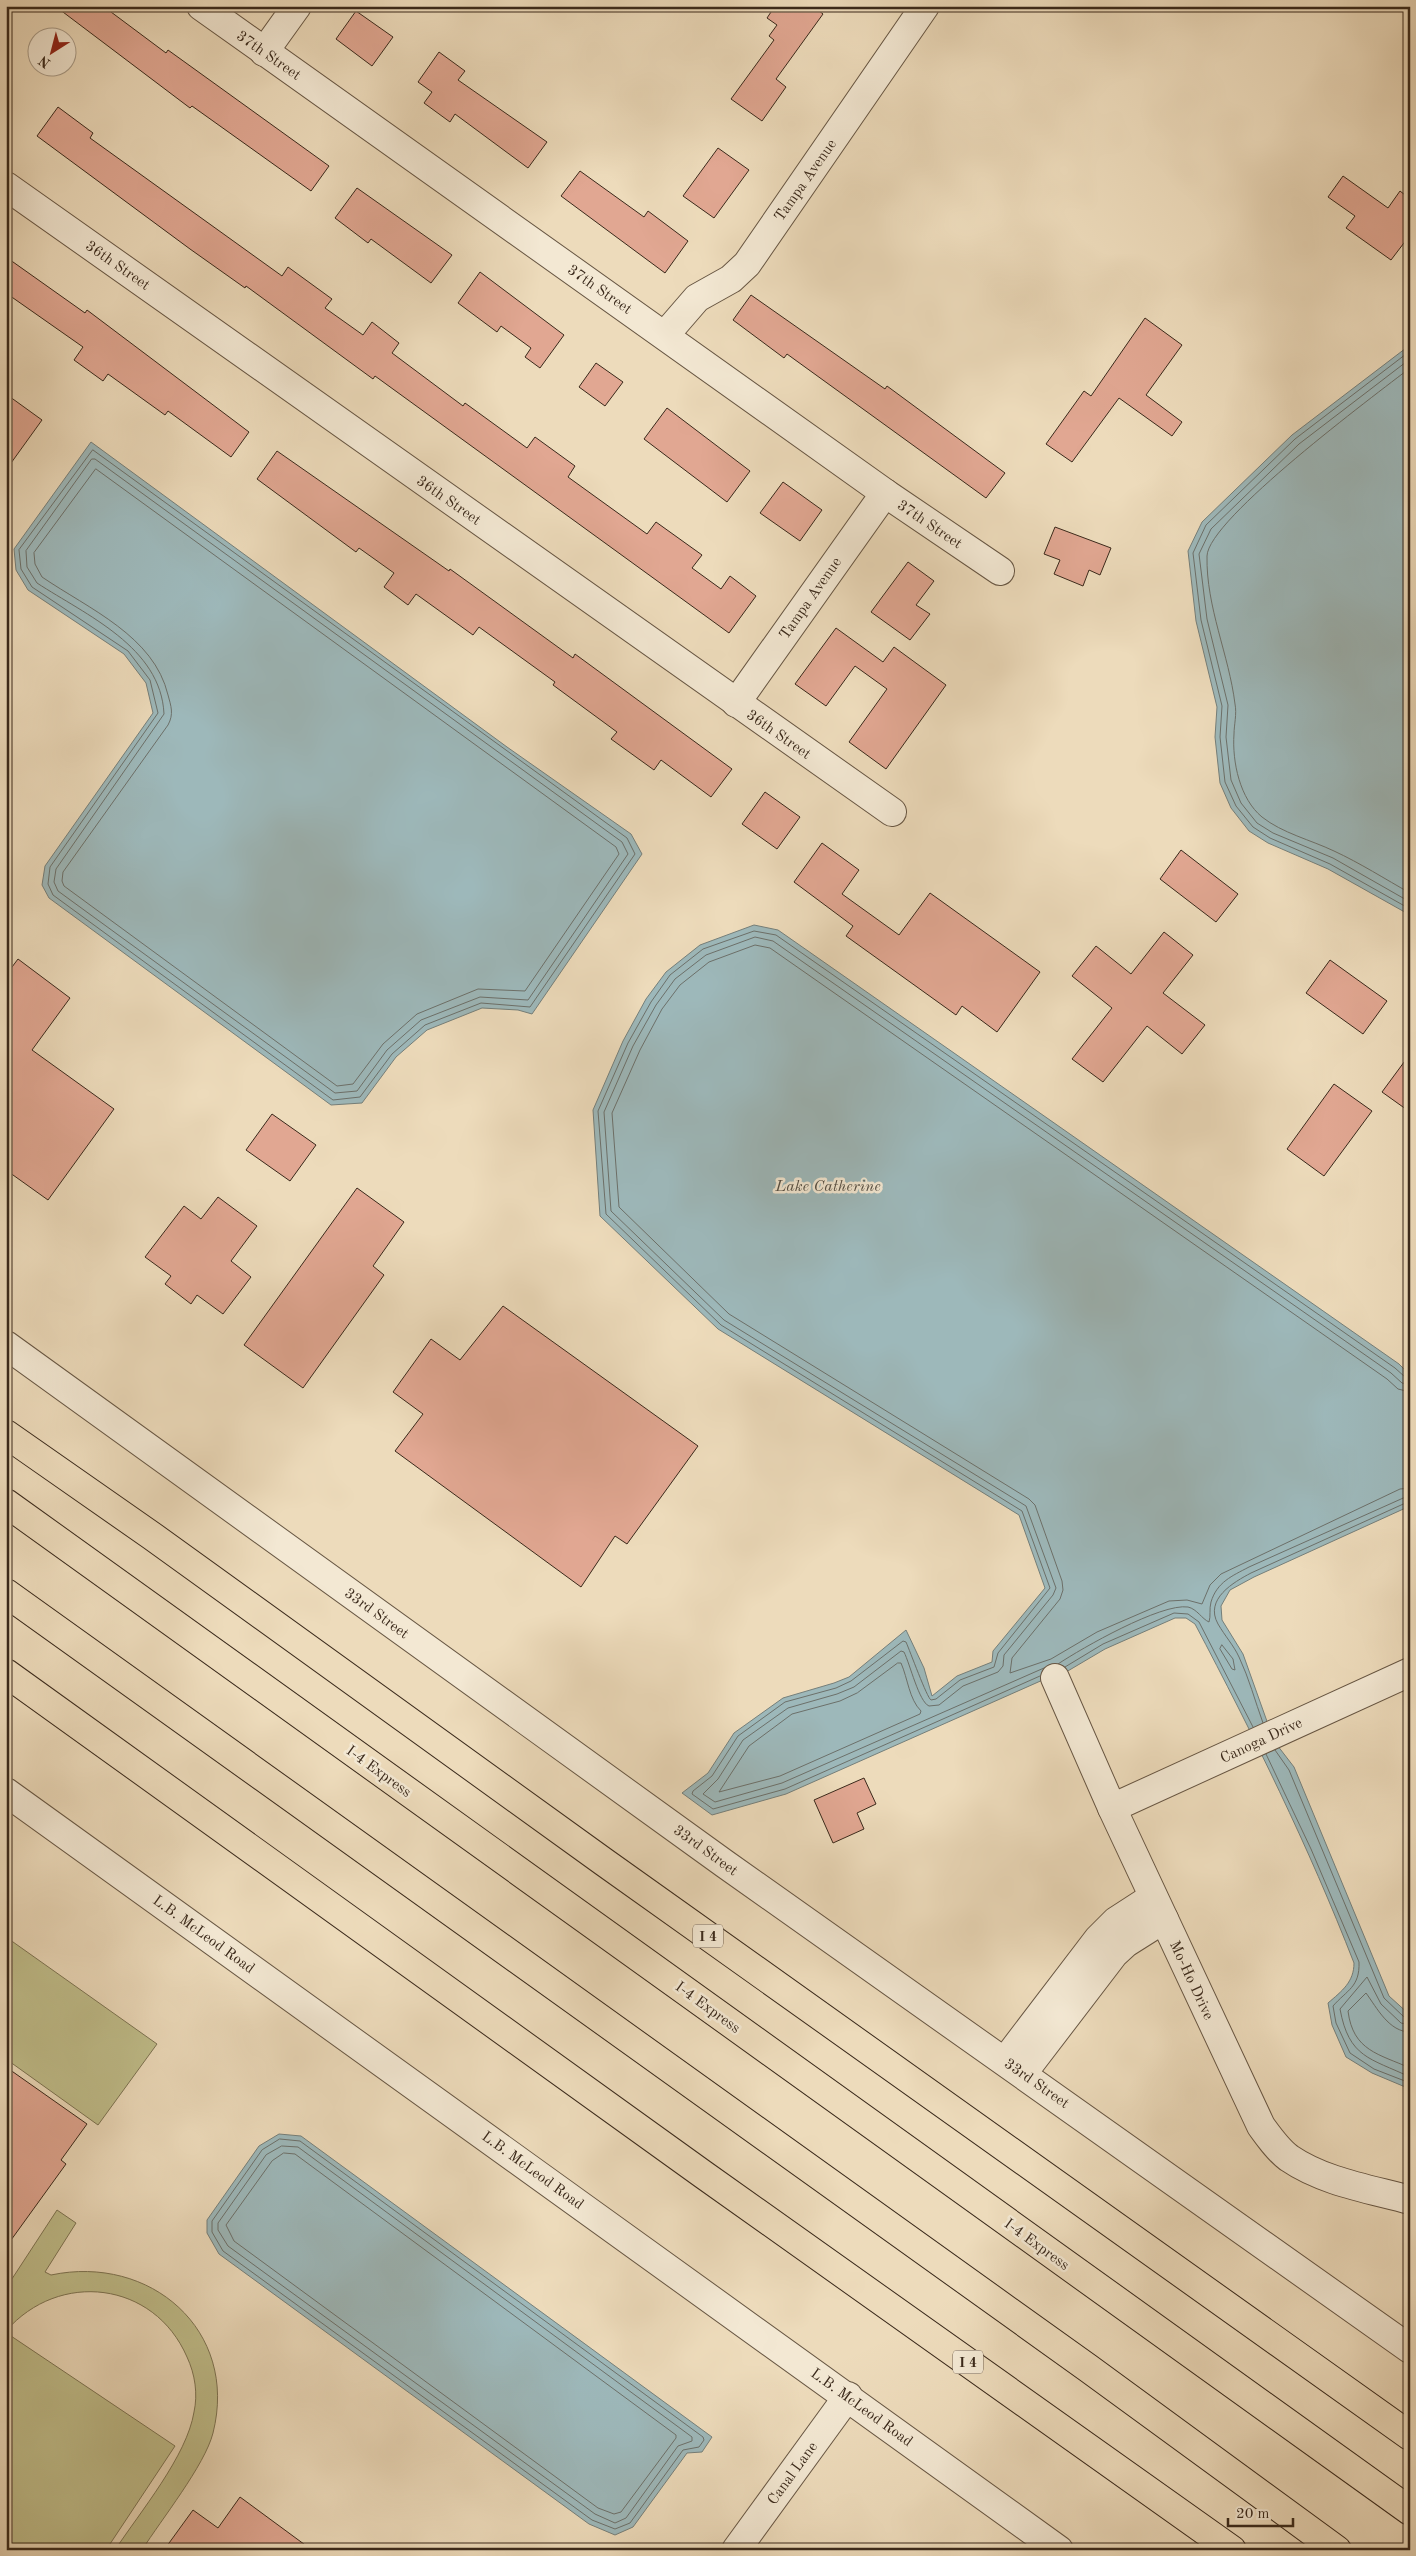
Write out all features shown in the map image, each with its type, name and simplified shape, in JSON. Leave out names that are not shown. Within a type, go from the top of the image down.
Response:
[{"type":"highway","name":"I 4","points":[[6,1434],[152,1536],[604,1862],[1410,2436]]},
{"type":"highway","name":"I-4 Express","points":[[6,1503],[1410,2511]]},
{"type":"highway","points":[[6,1593],[1080,2362],[1337,2550]]},
{"type":"highway","name":"I 4","points":[[6,1673],[704,2175],[1232,2550]]},
{"type":"street","name":"37th Street","points":[[200,6],[885,493],[1000,572]]},
{"type":"street","points":[[264,52],[297,6]]},
{"type":"street","name":"Tampa Avenue","points":[[665,335],[698,298],[731,279],[747,264],[924,6]]},
{"type":"street","name":"36th Street","points":[[6,186],[892,812]]},
{"type":"street","name":"Tampa Avenue","points":[[736,703],[885,493]]},
{"type":"street","name":"33rd Street","points":[[6,1345],[717,1859],[1014,2067],[1410,2349]]},
{"type":"street","name":"Canoga Drive","points":[[1112,1808],[1410,1672]]},
{"type":"street","name":"Mo-Ho Drive","points":[[1055,1678],[1112,1808],[1261,2126],[1274,2144],[1288,2158],[1308,2169],[1336,2180],[1410,2200]]},
{"type":"street","name":"L.B. McLeod Road","points":[[6,1792],[848,2396],[1059,2550]]},
{"type":"street","points":[[1014,2067],[1114,1954],[1158,1908]]},
{"type":"street","name":"Canal Lane","points":[[736,2550],[848,2396]]},
{"type":"shaded area","points":[[6,1937],[157,2044],[98,2125],[6,2059]]},
{"type":"shaded area","points":[[57,2210],[76,2223],[45,2272],[51,2275],[87,2272],[122,2276],[153,2289],[179,2308],[199,2332],[213,2362],[218,2396],[213,2433],[201,2461],[192,2476],[142,2550],[115,2550],[173,2465],[182,2447],[190,2429],[194,2412],[196,2391],[194,2377],[187,2357],[172,2332],[152,2312],[129,2299],[104,2293],[78,2292],[52,2299],[28,2311],[6,2331],[6,2288]]},
{"type":"shaded area","points":[[11,2336],[175,2446],[106,2550],[6,2550],[6,2344]]},
{"type":"water","points":[[1410,345],[1410,915],[1328,869],[1268,843],[1249,831],[1231,808],[1220,783],[1215,737],[1217,707],[1196,621],[1188,551],[1202,522],[1292,435]]},
{"type":"water","points":[[91,442],[507,747],[631,834],[642,854],[532,1014],[518,1010],[482,1008],[427,1030],[396,1057],[362,1103],[331,1105],[49,898],[42,885],[45,866],[153,713],[146,683],[124,654],[28,590],[16,570],[14,549]]},
{"type":"water","name":"Lake Catherine","points":[[754,925],[778,930],[1399,1364],[1410,1375],[1410,1506],[1254,1577],[1230,1590],[1221,1606],[1222,1620],[1243,1654],[1274,1741],[1294,1767],[1389,1996],[1410,2015],[1410,2089],[1372,2073],[1346,2057],[1332,2025],[1328,2003],[1349,1981],[1352,1976],[1354,1963],[1299,1834],[1259,1749],[1195,1624],[1186,1618],[1175,1618],[1105,1649],[1061,1675],[1045,1679],[786,1794],[712,1815],[682,1793],[708,1773],[734,1733],[783,1698],[849,1677],[906,1630],[924,1668],[932,1696],[957,1676],[992,1662],[993,1651],[1045,1588],[1019,1515],[718,1329],[600,1216],[593,1110],[623,1041],[646,999],[666,972],[700,945]]},
{"type":"water","points":[[279,2134],[301,2136],[712,2437],[702,2452],[687,2453],[633,2527],[615,2535],[589,2524],[219,2254],[207,2233],[207,2220],[259,2146]]},
{"type":"building","points":[[55,6],[103,6],[166,53],[168,50],[329,166],[311,191],[192,106],[190,108]]},
{"type":"building","points":[[775,6],[813,6],[823,14],[776,79],[786,87],[762,121],[731,99],[774,40],[769,36],[777,25],[767,18]]},
{"type":"building","points":[[356,11],[393,37],[372,66],[336,39]]},
{"type":"building","points":[[439,52],[465,71],[458,80],[547,142],[528,168],[455,114],[450,122],[424,103],[432,92],[418,82]]},
{"type":"building","points":[[58,107],[93,133],[90,138],[282,276],[288,267],[332,299],[325,308],[363,335],[372,322],[399,343],[392,353],[463,406],[465,403],[527,448],[535,437],[575,466],[568,477],[647,534],[656,522],[702,555],[692,568],[721,589],[730,576],[756,596],[729,633],[375,376],[373,379],[246,286],[245,288],[190,249],[37,136]]},
{"type":"building","points":[[718,148],[749,170],[714,218],[683,196]]},
{"type":"building","points":[[580,171],[644,217],[648,211],[688,241],[665,273],[561,196]]},
{"type":"building","points":[[1343,176],[1388,208],[1400,191],[1410,199],[1410,235],[1391,260],[1346,228],[1355,216],[1328,197]]},
{"type":"building","points":[[357,188],[452,255],[431,283],[371,239],[368,243],[335,218]]},
{"type":"building","points":[[6,257],[85,313],[87,310],[249,432],[231,457],[168,411],[165,415],[108,374],[103,381],[74,360],[83,347],[6,293]]},
{"type":"building","points":[[480,272],[564,335],[540,368],[525,357],[531,348],[501,326],[497,332],[458,303]]},
{"type":"building","points":[[751,295],[885,389],[887,386],[1005,473],[986,498],[787,354],[784,358],[733,320]]},
{"type":"building","points":[[1145,318],[1182,345],[1146,395],[1182,422],[1172,436],[1119,398],[1072,462],[1046,444],[1084,391],[1091,396]]},
{"type":"building","points":[[596,363],[623,382],[605,406],[579,387]]},
{"type":"building","points":[[6,394],[42,420],[6,470]]},
{"type":"building","points":[[667,408],[750,471],[727,502],[644,439]]},
{"type":"building","points":[[277,451],[449,571],[450,569],[573,658],[575,654],[732,769],[711,797],[661,760],[654,770],[611,739],[617,732],[553,685],[555,682],[479,627],[473,635],[416,594],[408,605],[384,587],[394,573],[359,548],[356,552],[257,479]]},
{"type":"building","points":[[783,482],[822,510],[800,541],[760,513]]},
{"type":"building","points":[[1055,527],[1111,548],[1100,575],[1089,570],[1083,586],[1054,574],[1060,560],[1044,554]]},
{"type":"building","points":[[908,562],[934,581],[916,605],[930,614],[910,640],[871,612]]},
{"type":"building","points":[[836,628],[883,662],[894,647],[946,685],[886,769],[849,742],[887,689],[855,666],[826,706],[795,684]]},
{"type":"building","points":[[765,792],[800,817],[777,849],[742,824]]},
{"type":"building","points":[[822,843],[859,870],[842,894],[899,935],[930,893],[1040,972],[997,1032],[962,1006],[956,1015],[846,936],[853,926],[794,882]]},
{"type":"building","points":[[1181,850],[1238,894],[1216,922],[1160,879]]},
{"type":"building","points":[[1164,932],[1193,955],[1163,993],[1205,1025],[1182,1054],[1147,1026],[1103,1082],[1072,1059],[1112,1008],[1072,976],[1096,946],[1131,974]]},
{"type":"building","points":[[18,959],[70,998],[32,1050],[114,1109],[48,1200],[6,1170],[6,975]]},
{"type":"building","points":[[1330,960],[1387,1001],[1363,1034],[1306,993]]},
{"type":"building","points":[[1410,1054],[1410,1112],[1382,1092]]},
{"type":"building","points":[[1334,1084],[1372,1111],[1324,1176],[1287,1149]]},
{"type":"building","points":[[272,1114],[316,1145],[290,1181],[246,1150]]},
{"type":"building","points":[[357,1188],[404,1222],[373,1266],[384,1275],[303,1388],[244,1345]]},
{"type":"building","points":[[218,1197],[257,1226],[231,1261],[251,1277],[223,1314],[197,1295],[191,1304],[165,1284],[171,1276],[145,1257],[184,1206],[201,1219]]},
{"type":"building","points":[[503,1306],[698,1446],[627,1544],[615,1536],[581,1587],[395,1451],[423,1414],[393,1392],[431,1339],[460,1360]]},
{"type":"building","points":[[864,1778],[876,1804],[857,1813],[864,1829],[833,1843],[814,1800]]},
{"type":"building","points":[[6,2067],[87,2124],[61,2160],[66,2164],[6,2247]]},
{"type":"building","points":[[240,2497],[312,2550],[164,2550],[193,2510],[218,2528]]}]
